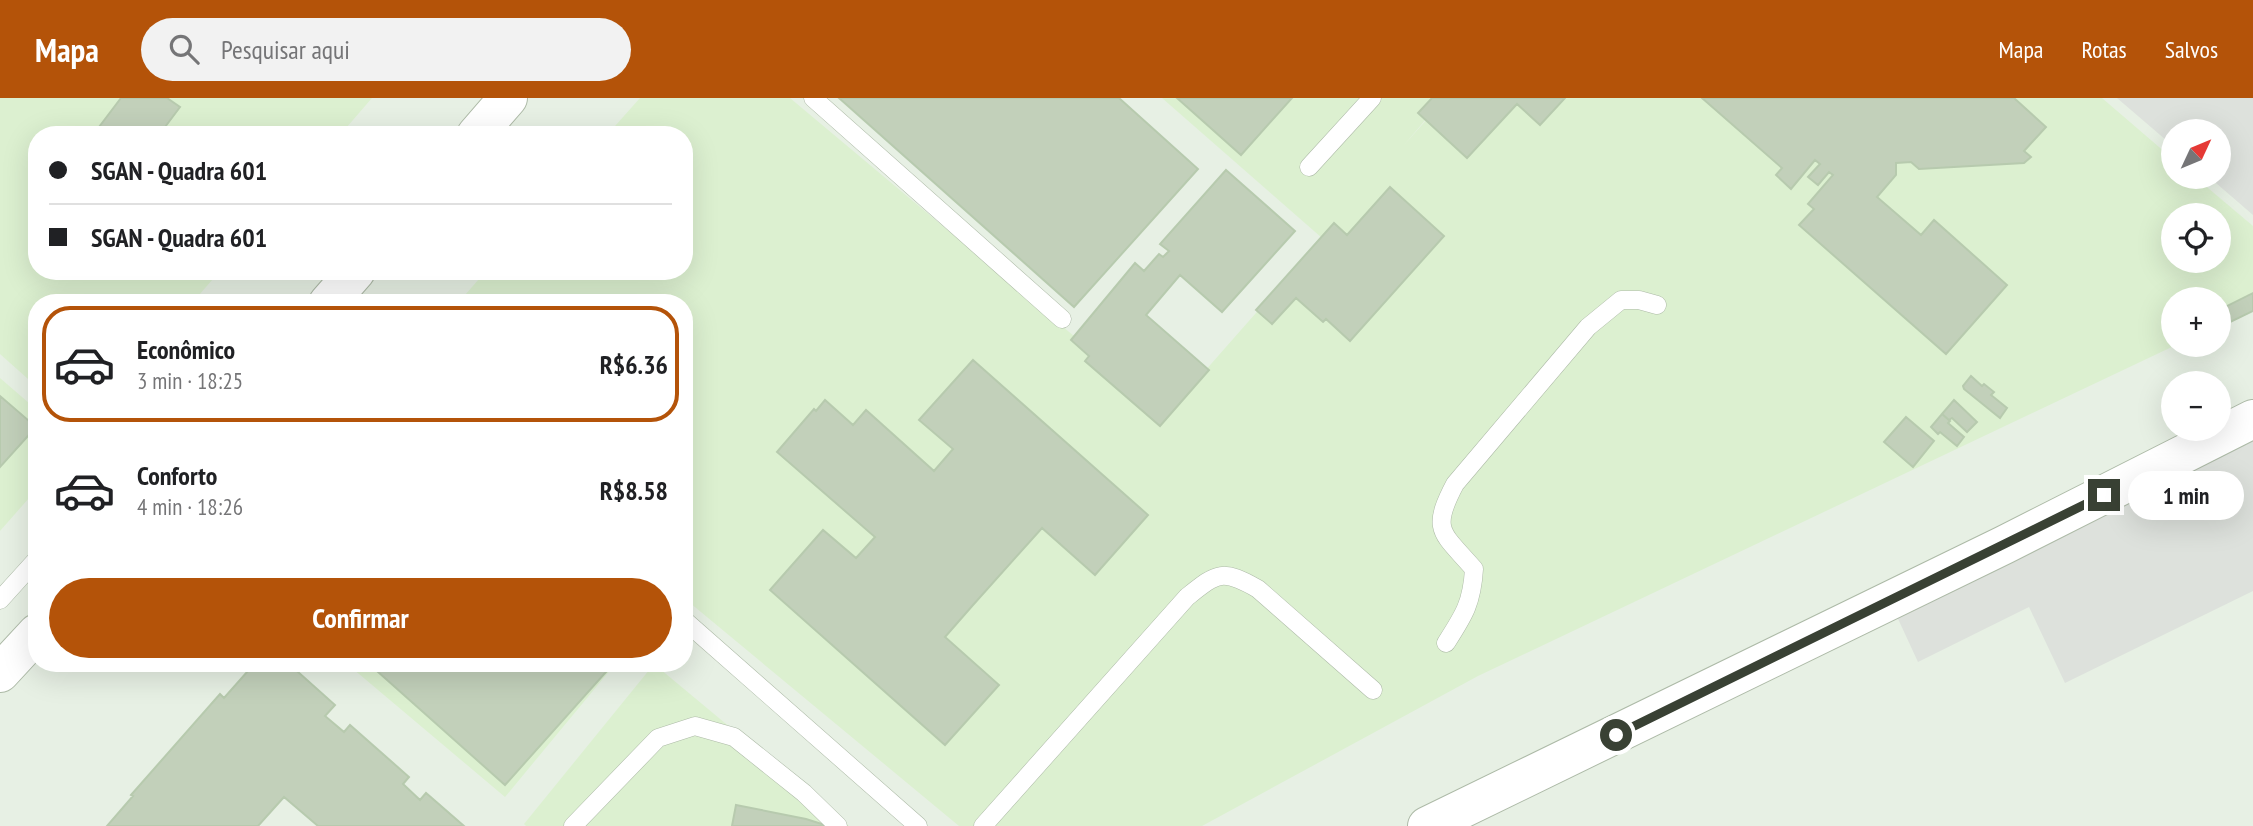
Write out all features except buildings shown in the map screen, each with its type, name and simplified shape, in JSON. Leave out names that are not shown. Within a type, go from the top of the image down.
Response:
[{"type":"street","points":[[484,126],[508,98]]},
{"type":"street","points":[[336,294],[348,280]]},
{"type":"street","points":[[1427,826],[1979,558],[2253,419]]},
{"type":"street","points":[[0,673],[28,643]]},
{"type":"lane","points":[[813,98],[1062,319]]},
{"type":"lane","points":[[1309,167],[1372,98]]},
{"type":"lane","points":[[1446,643],[1466,611],[1474,581],[1474,569],[1444,535],[1440,524],[1442,507],[1455,484],[1588,327],[1621,300],[1657,304]]},
{"type":"lane","points":[[0,600],[28,569]]},
{"type":"lane","points":[[983,826],[1187,597],[1221,574],[1239,578],[1258,589],[1373,690]]},
{"type":"lane","points":[[693,629],[918,826]]},
{"type":"lane","points":[[573,826],[658,738],[695,726],[734,737],[804,793],[838,826]]},
{"type":"shaded area","points":[[0,98],[372,98],[348,126],[28,126],[28,280],[212,280],[200,294],[28,294],[28,379],[0,354]]},
{"type":"shaded area","points":[[640,98],[790,98],[1167,414],[1322,238],[1162,98],[1444,98],[1404,145],[1446,98],[2102,98],[2161,149],[2161,189],[2209,189],[2226,203],[2161,203],[2161,273],[2231,273],[2231,207],[2253,226],[2253,308],[2231,319],[2231,287],[2161,287],[2161,352],[1478,676],[1202,826],[959,826],[693,605],[693,294],[466,294],[478,280],[693,280],[693,126],[615,126]]},
{"type":"shaded area","points":[[2117,98],[2253,98],[2253,215],[2223,189],[2231,189],[2231,119],[2161,119],[2161,136]]},
{"type":"shaded area","points":[[0,378],[28,402],[28,499],[0,531]]},
{"type":"shaded area","points":[[2253,431],[2253,591],[2065,683],[2029,607],[1918,662],[1893,608]]},
{"type":"shaded area","points":[[357,672],[609,672],[505,797]]},
{"type":"shaded area","points":[[648,672],[664,672],[849,826],[526,826],[524,824]]},
{"type":"route","points":[[1616,735],[2104,495]]}]
